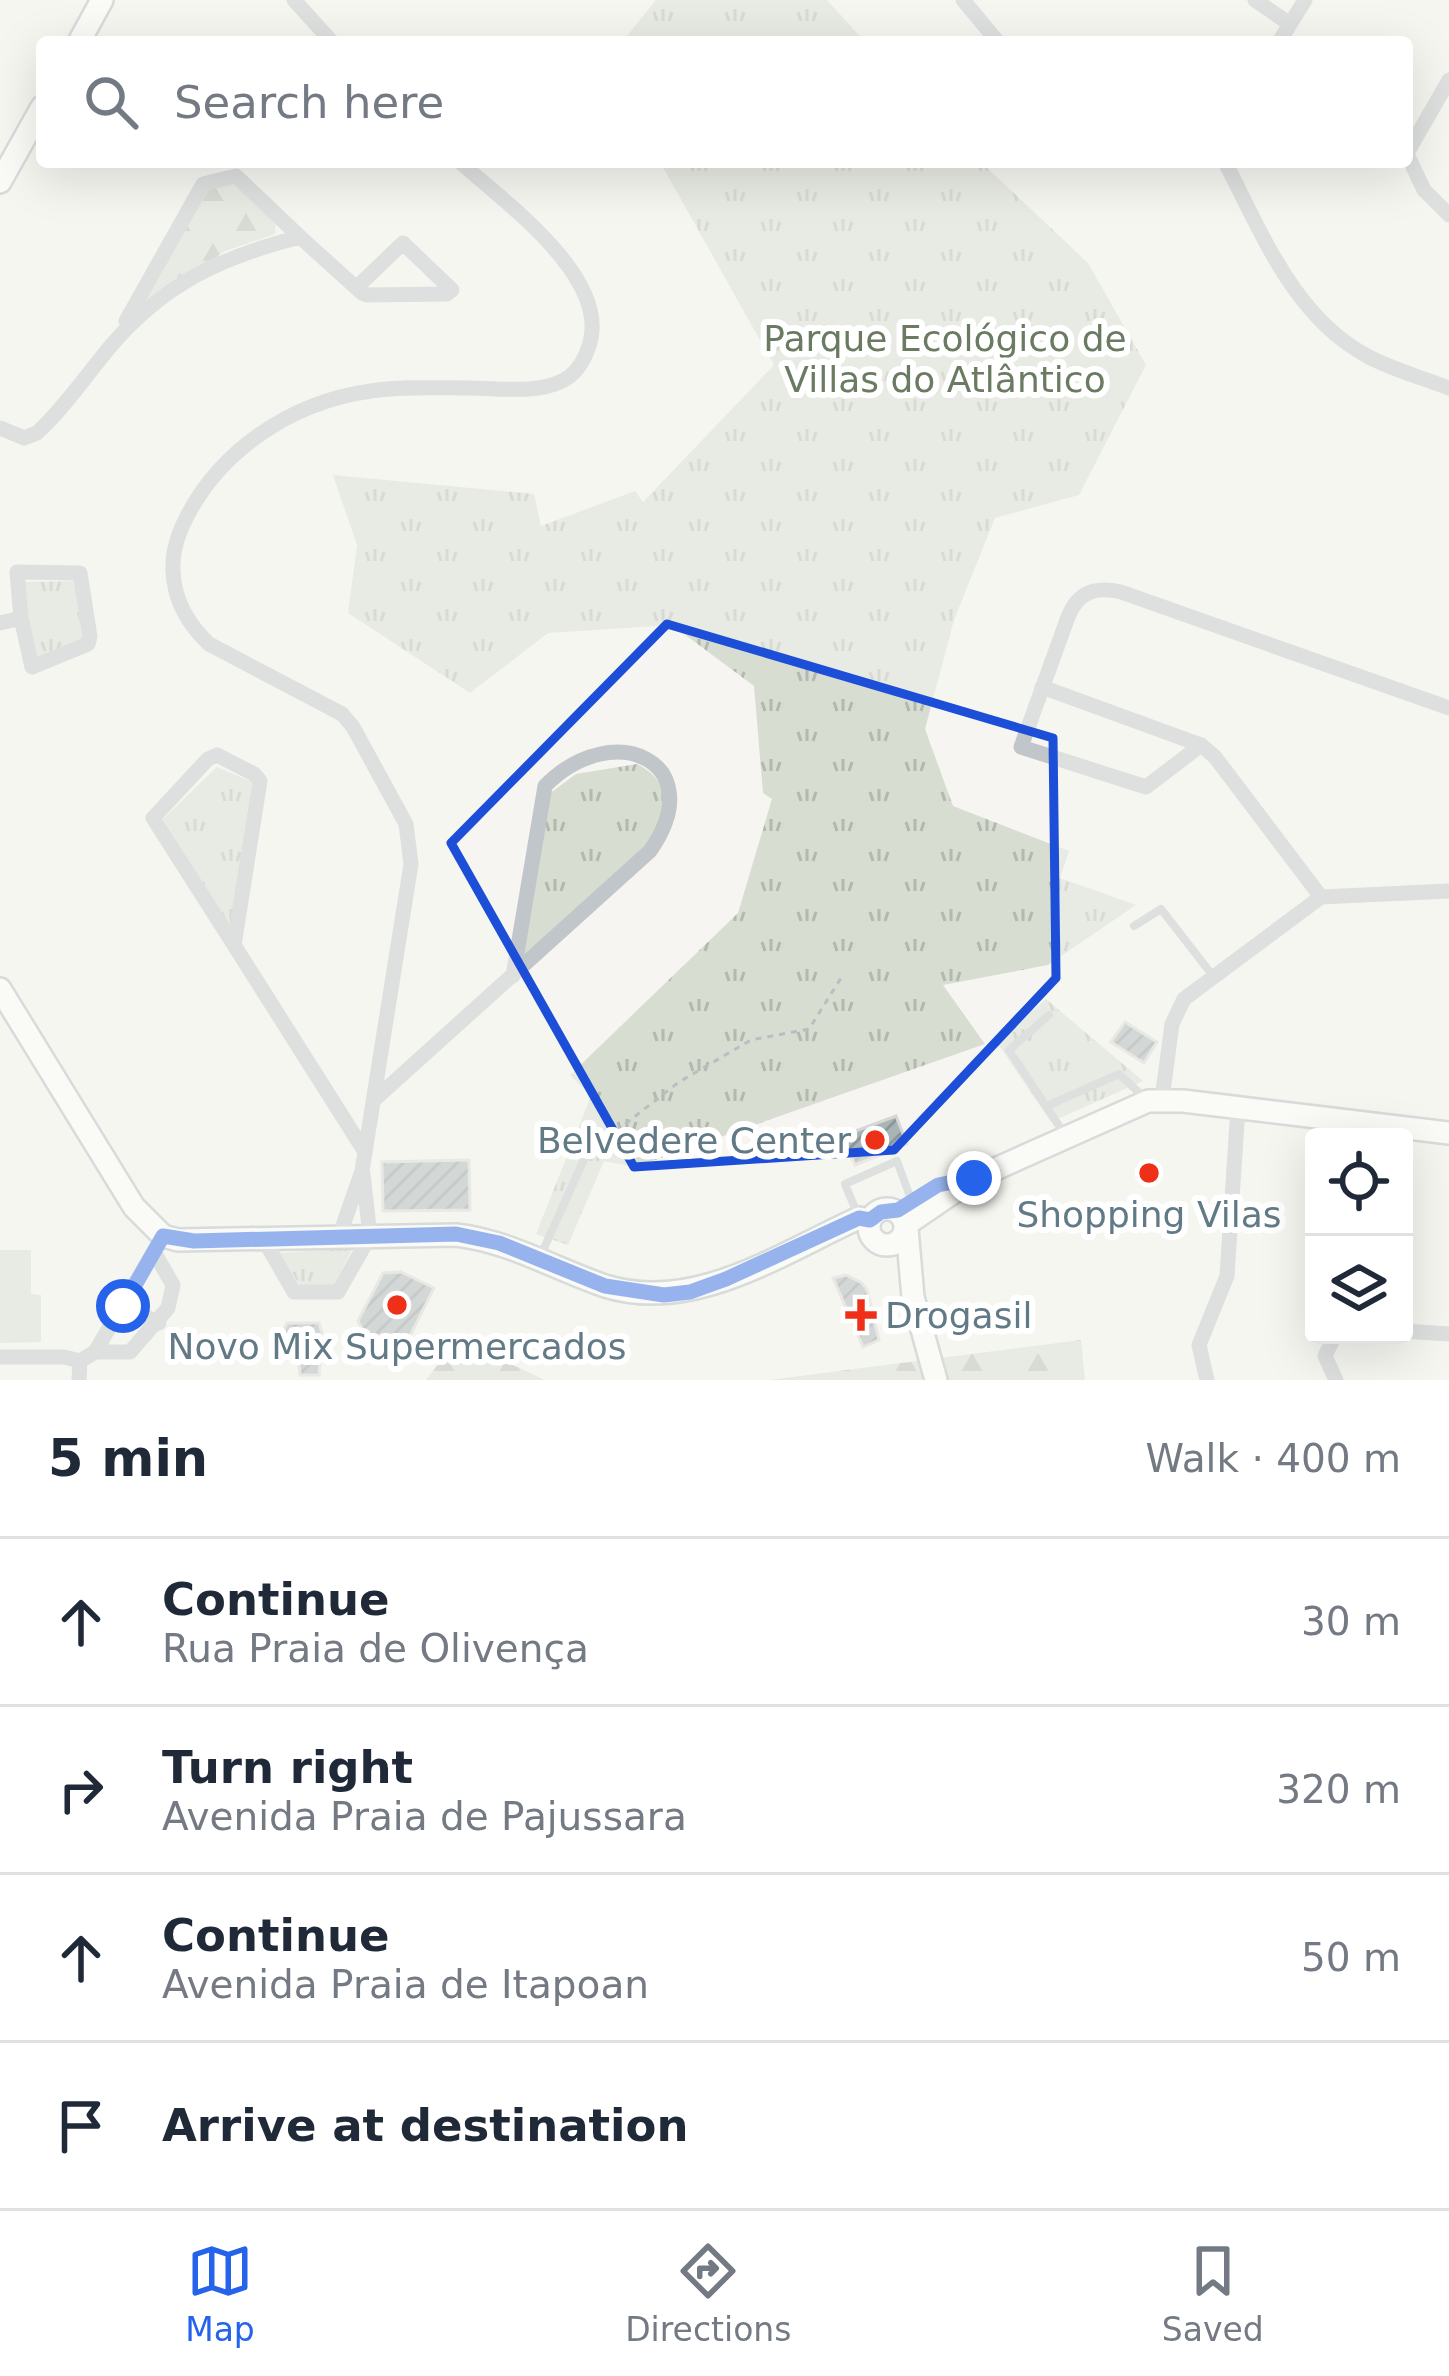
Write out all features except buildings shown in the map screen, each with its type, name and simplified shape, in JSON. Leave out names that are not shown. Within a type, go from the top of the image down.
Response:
[{"type":"street","points":[[82,36],[102,0]]},
{"type":"street","points":[[294,0],[327,36]]},
{"type":"street","points":[[963,0],[993,36]]},
{"type":"street","points":[[1255,0],[1290,24]]},
{"type":"street","points":[[1283,36],[1305,0]]},
{"type":"street","points":[[1413,143],[1449,80]]},
{"type":"street","points":[[0,182],[36,118]]},
{"type":"street","points":[[1413,166],[1424,190],[1449,215]]},
{"type":"street","points":[[339,1237],[362,1171],[374,1100],[411,864],[406,824],[342,714],[226,654],[194,630],[173,586],[172,562],[189,512],[208,483],[232,456],[283,419],[344,396],[373,391],[547,386],[576,370],[591,339],[592,317],[575,277],[538,231],[467,168]]},
{"type":"street","points":[[1229,168],[1298,296],[1370,358],[1449,388]]},
{"type":"street","points":[[113,343],[203,184],[236,176],[357,287],[373,295],[447,294],[452,290],[403,244],[357,287]]},
{"type":"street","points":[[0,428],[24,438],[37,433],[137,318],[201,271],[242,252],[300,237]]},
{"type":"street","points":[[17,572],[80,573],[88,644],[32,667],[21,617],[17,572]]},
{"type":"street","points":[[1202,745],[1146,787],[1021,747],[1072,605],[1087,592],[1109,590],[1449,708]]},
{"type":"street","points":[[0,623],[21,617]]},
{"type":"street","points":[[1042,687],[1202,745],[1321,897]]},
{"type":"street","points":[[374,1100],[513,976],[656,843],[670,797],[663,776],[648,760],[622,750],[603,751],[545,786],[513,976]]},
{"type":"street","points":[[234,945],[260,781],[217,755],[154,818],[234,945],[365,1151]]},
{"type":"street","points":[[1155,1100],[1176,1010],[1184,999],[1321,897],[1449,891]]},
{"type":"street","points":[[0,989],[158,1244],[173,1285],[159,1323],[130,1352],[0,1357]]},
{"type":"street","points":[[795,1249],[851,1238],[878,1244],[896,1240],[906,1216],[938,1185],[974,1178],[1155,1100],[1449,1133]]},
{"type":"street","points":[[1207,1380],[1199,1345],[1227,1276],[1238,1107]]},
{"type":"street","points":[[264,1240],[294,1292],[333,1293],[342,1288],[370,1236],[362,1171]]},
{"type":"street","points":[[158,1244],[476,1237],[605,1286],[664,1295],[708,1285],[881,1212],[906,1216]]},
{"type":"street","points":[[906,1216],[913,1297]]},
{"type":"street","points":[[865,1219],[868,1233],[898,1264],[913,1297],[936,1380]]},
{"type":"street","points":[[79,1380],[88,1357],[158,1244]]},
{"type":"street","points":[[123,1306],[159,1323]]},
{"type":"street","points":[[1413,1332],[1449,1334]]},
{"type":"street","points":[[1331,1344],[1325,1356],[1336,1380]]},
{"type":"lane","points":[[1134,926],[1161,909],[1214,977]]},
{"type":"lane","points":[[1049,1015],[1009,1050],[1066,1137]]},
{"type":"lane","points":[[1046,1106],[1119,1074],[1155,1100]]},
{"type":"lane","points":[[539,1259],[586,1155]]},
{"type":"lane","points":[[865,1219],[845,1184],[897,1161],[906,1216]]},
{"type":"path","points":[[586,1155],[679,1082],[751,1040],[809,1029],[841,978]]},
{"type":"highlighted area","points":[[667,624],[1053,738],[1056,978],[894,1150],[634,1167],[451,843]]},
{"type":"green space","points":[[656,0],[827,0],[860,36],[627,36]]},
{"type":"green space","name":"Parque Ecológico de Villas do Atlântico","points":[[663,168],[987,168],[1088,263],[1146,365],[1079,495],[995,518],[954,620],[925,729],[953,806],[1069,851],[1060,878],[1136,905],[1048,965],[943,985],[985,1044],[635,1167],[604,1161],[568,1245],[536,1234],[591,1096],[570,1075],[738,913],[772,799],[763,793],[754,686],[672,625],[548,633],[470,693],[348,613],[357,545],[333,475],[534,494],[541,526],[635,491],[643,502],[774,365]]},
{"type":"green space","points":[[235,180],[276,219],[275,234],[225,251],[140,311],[203,190]]},
{"type":"green space","points":[[74,581],[83,640],[35,660],[20,582]]},
{"type":"green space","points":[[637,764],[650,772],[663,791],[661,813],[644,849],[521,963],[549,794],[576,774]]},
{"type":"green space","points":[[217,767],[252,782],[230,927],[163,819]]},
{"type":"green space","points":[[1046,999],[1143,1081],[1051,1122],[996,1041]]},
{"type":"green space","points":[[353,1248],[333,1286],[301,1287],[279,1253]]},
{"type":"green space","points":[[0,1250],[31,1250],[31,1294],[41,1295],[41,1342],[0,1343]]},
{"type":"green space","points":[[457,1339],[545,1380],[426,1380]]},
{"type":"green space","points":[[1081,1340],[1085,1380],[769,1380]]},
{"type":"place","name":"Belvedere Center","points":[[875,1140]]},
{"type":"place","name":"Shopping Vilas","points":[[1149,1173]]},
{"type":"place","name":"Novo Mix Supermercados","points":[[397,1305]]},
{"type":"place","name":"Drogasil","points":[[861,1315]]},
{"type":"route","points":[[123,1306],[163,1236],[194,1241],[456,1234],[499,1243],[637,1294],[690,1292],[859,1218],[870,1220],[881,1212],[898,1210],[938,1185],[974,1178]]}]
